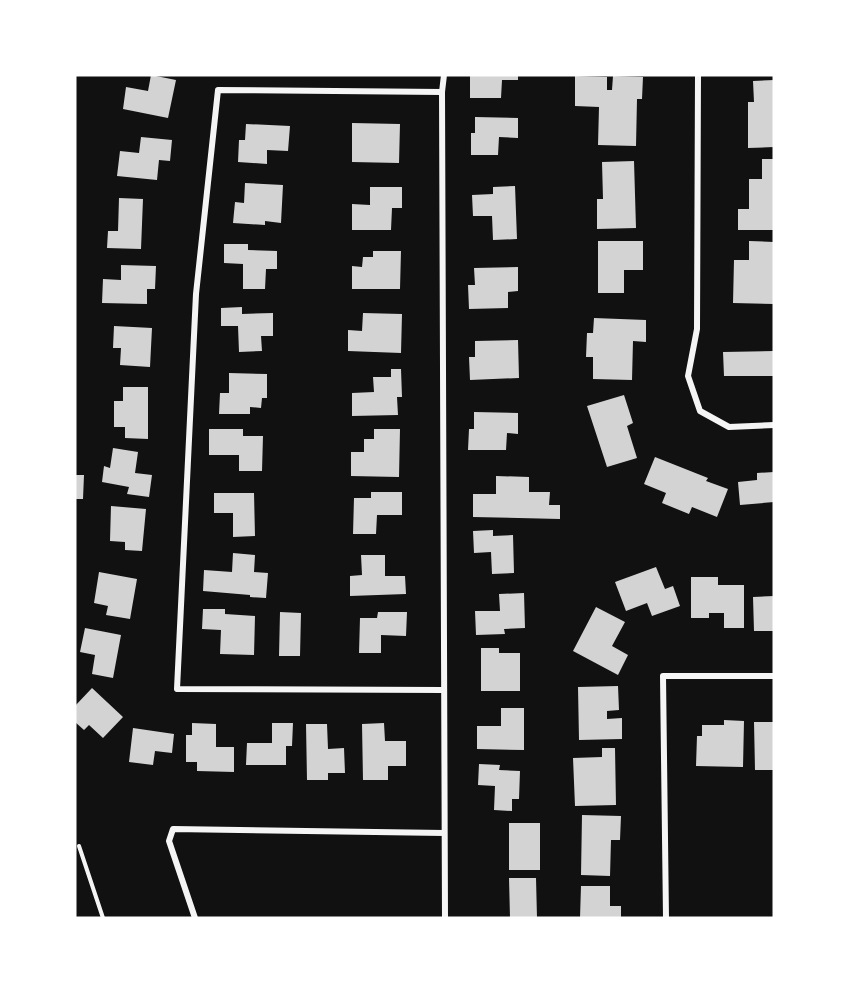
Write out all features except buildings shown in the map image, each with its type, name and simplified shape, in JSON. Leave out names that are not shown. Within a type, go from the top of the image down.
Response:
[{"type":"street","points":[[444,75],[442,92],[445,918]]},
{"type":"street","points":[[698,75],[696,329],[688,376],[700,411],[729,427],[774,425]]},
{"type":"street","points":[[442,92],[219,90],[196,294],[177,689],[444,690]]},
{"type":"street","points":[[666,918],[663,676],[774,676]]},
{"type":"street","points":[[195,918],[169,841],[173,829],[444,833]]},
{"type":"lane","points":[[78,846],[103,918]]}]
